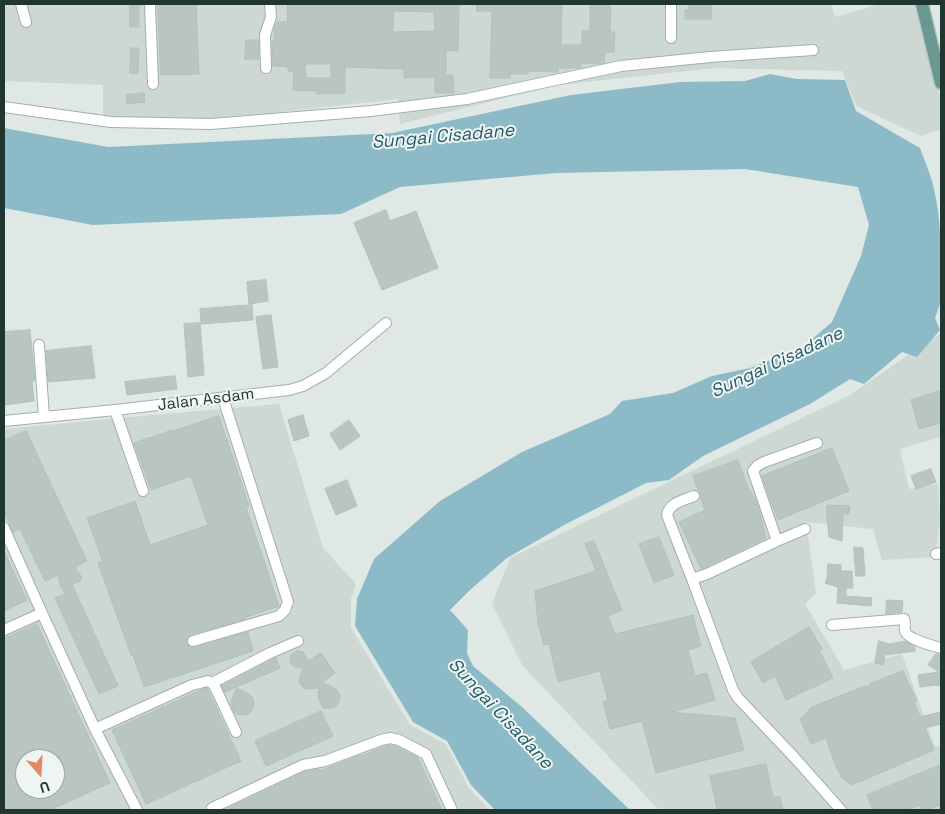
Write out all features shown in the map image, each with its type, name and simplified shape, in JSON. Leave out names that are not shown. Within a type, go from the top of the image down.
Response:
[{"type":"main road","points":[[922,4],[941,83]]},
{"type":"street","points":[[22,4],[26,22]]},
{"type":"street","points":[[150,4],[154,84]]},
{"type":"street","points":[[266,68],[265,35],[271,17],[270,4]]},
{"type":"street","points":[[670,38],[671,4]]},
{"type":"street","points":[[4,107],[112,122],[211,124],[371,111],[467,98],[621,66],[710,57],[813,50]]},
{"type":"street","name":"Jalan Asdam","points":[[4,421],[289,390],[303,386],[326,373],[386,323]]},
{"type":"street","points":[[39,345],[44,417]]},
{"type":"street","points":[[193,641],[279,616],[285,610],[288,602],[223,398]]},
{"type":"street","points":[[115,410],[143,491]]},
{"type":"street","points":[[777,541],[753,471],[764,462],[816,443]]},
{"type":"street","points":[[694,496],[670,507],[667,515],[735,694],[842,810]]},
{"type":"street","points":[[4,528],[95,729],[137,810]]},
{"type":"street","points":[[692,579],[806,529]]},
{"type":"street","points":[[4,630],[42,613]]},
{"type":"street","points":[[832,624],[904,619],[906,624],[905,631],[908,635],[941,648]]},
{"type":"street","points":[[95,729],[198,683],[208,681],[212,683],[270,652],[298,642]]},
{"type":"street","points":[[212,683],[236,732]]},
{"type":"street","points":[[211,809],[303,765],[325,761],[390,738],[399,740],[426,754],[452,810]]},
{"type":"shaded area","points":[[4,4],[831,4],[835,17],[880,4],[914,4],[941,100],[941,129],[921,136],[856,106],[842,71],[714,68],[558,85],[400,124],[398,99],[254,115],[183,120],[103,117],[103,85],[4,81]]},
{"type":"shaded area","points":[[941,333],[941,437],[900,449],[909,489],[938,484],[940,520],[935,557],[882,560],[873,529],[806,522],[816,594],[805,604],[844,670],[902,654],[935,747],[941,745],[941,810],[659,810],[522,665],[492,604],[510,558],[848,396]]},
{"type":"shaded area","points":[[279,404],[323,548],[356,584],[351,599],[351,628],[410,725],[446,744],[469,788],[489,810],[4,810],[4,429]]},
{"type":"water","name":"Sungai Cisadane","points":[[770,74],[797,79],[845,80],[856,111],[920,148],[930,174],[937,202],[941,297],[935,318],[940,330],[917,357],[902,352],[864,384],[850,379],[810,404],[703,456],[669,480],[646,483],[566,524],[507,558],[450,610],[468,630],[467,653],[473,666],[522,707],[630,810],[495,810],[471,785],[447,741],[413,722],[355,626],[357,599],[374,559],[440,501],[522,452],[610,414],[622,401],[673,393],[712,376],[750,368],[802,348],[832,322],[861,256],[869,225],[858,187],[745,169],[556,173],[400,187],[341,214],[93,225],[4,208],[4,128],[108,147],[392,133],[571,95],[680,82],[745,81]]},
{"type":"building","points":[[158,4],[196,4],[199,74],[161,75]]},
{"type":"building","points":[[288,4],[459,4],[458,51],[446,50],[446,75],[453,75],[454,93],[435,93],[435,77],[404,78],[404,69],[345,67],[345,93],[317,94],[317,91],[293,90],[294,71],[288,71],[288,67],[273,66],[272,41],[274,41],[275,27],[277,22],[287,22]],"holes":[[[394,11],[434,12],[435,31],[393,32]],[[306,64],[331,64],[331,78],[306,78]]]},
{"type":"building","points":[[477,4],[562,4],[561,45],[582,45],[582,31],[590,31],[590,4],[609,4],[611,7],[610,32],[615,32],[614,52],[605,52],[604,63],[581,63],[581,67],[577,68],[558,68],[558,72],[528,71],[528,74],[510,74],[510,78],[490,78],[492,11],[477,11]]},
{"type":"building","points":[[689,4],[711,4],[712,19],[685,19],[685,10],[689,10]]},
{"type":"building","points":[[130,5],[139,5],[139,27],[130,27]]},
{"type":"building","points":[[246,40],[258,40],[259,59],[245,59]]},
{"type":"building","points":[[131,48],[139,48],[138,73],[130,73]]},
{"type":"building","points":[[144,93],[145,102],[127,104],[126,95]]},
{"type":"building","points":[[386,210],[390,221],[416,211],[438,268],[382,290],[354,223]]},
{"type":"building","points":[[266,280],[268,301],[249,304],[247,282]]},
{"type":"building","points":[[252,305],[253,320],[201,324],[200,309]]},
{"type":"building","points":[[271,315],[278,367],[263,369],[256,317]]},
{"type":"building","points":[[200,323],[204,375],[188,377],[184,324]]},
{"type":"building","points":[[30,330],[35,381],[32,381],[34,401],[4,405],[4,332]]},
{"type":"building","points":[[91,346],[95,378],[48,382],[46,351]]},
{"type":"building","points":[[175,376],[177,389],[127,395],[125,382]]},
{"type":"building","points":[[941,391],[941,423],[919,429],[911,400]]},
{"type":"building","points":[[303,415],[309,436],[294,441],[288,420]]},
{"type":"building","points":[[219,416],[249,506],[246,507],[279,606],[245,619],[191,634],[186,640],[189,646],[194,648],[248,632],[253,651],[144,687],[98,563],[103,562],[87,518],[135,501],[150,545],[208,525],[191,476],[151,490],[134,443]]},
{"type":"building","points":[[349,420],[360,436],[340,450],[330,434]]},
{"type":"building","points":[[26,431],[87,561],[75,567],[82,578],[79,582],[72,584],[118,686],[99,694],[55,598],[65,594],[60,585],[58,575],[45,581],[20,529],[13,532],[4,512],[4,441]]},
{"type":"building","points":[[832,448],[849,491],[778,520],[762,476]]},
{"type":"building","points":[[738,460],[748,488],[755,498],[766,538],[701,569],[679,522],[705,510],[701,494],[693,476]]},
{"type":"building","points":[[931,469],[936,482],[916,489],[911,476]]},
{"type":"building","points":[[347,480],[357,506],[336,515],[325,489]]},
{"type":"building","points":[[827,505],[850,506],[849,514],[843,514],[842,541],[829,537]]},
{"type":"building","points":[[659,537],[674,575],[654,583],[639,544]]},
{"type":"building","points":[[594,541],[622,610],[608,616],[615,634],[693,615],[701,646],[688,650],[695,676],[707,673],[715,700],[673,712],[735,718],[744,750],[656,773],[642,721],[610,729],[603,702],[608,700],[600,671],[558,682],[549,644],[544,645],[538,623],[535,591],[596,571],[585,544]]},
{"type":"building","points":[[854,547],[863,548],[865,576],[856,576]]},
{"type":"building","points":[[4,551],[27,600],[4,611]]},
{"type":"building","points":[[828,564],[841,565],[841,571],[852,571],[853,588],[846,588],[846,596],[872,598],[871,606],[837,603],[838,587],[825,583]]},
{"type":"building","points":[[887,600],[903,601],[902,612],[886,614]]},
{"type":"building","points":[[37,624],[110,783],[50,810],[4,810],[4,639]]},
{"type":"building","points":[[809,627],[822,649],[819,650],[833,678],[786,700],[775,676],[763,683],[751,662]]},
{"type":"building","points":[[879,641],[890,644],[905,641],[915,647],[915,651],[885,655],[883,665],[875,663]]},
{"type":"building","points":[[297,651],[303,652],[308,661],[321,653],[335,673],[322,682],[336,689],[340,695],[339,702],[334,708],[323,708],[318,698],[319,688],[307,689],[300,684],[299,679],[303,668],[295,667],[290,663],[291,655]]},
{"type":"building","points":[[936,654],[941,655],[941,686],[920,687],[918,675],[939,672],[928,665]]},
{"type":"building","points":[[276,658],[280,668],[225,692],[222,686]]},
{"type":"building","points":[[903,671],[917,701],[914,702],[920,717],[941,712],[941,724],[925,728],[934,750],[852,785],[842,778],[826,738],[811,744],[800,719],[812,707],[865,686],[870,687],[870,684]]},
{"type":"building","points":[[207,688],[241,761],[146,804],[112,730]]},
{"type":"building","points":[[237,688],[253,698],[254,706],[248,714],[241,715],[234,712],[231,702]]},
{"type":"building","points":[[321,711],[333,736],[266,766],[255,741]]},
{"type":"building","points":[[390,745],[418,758],[442,810],[230,810],[229,808],[305,772],[319,769],[320,771]]},
{"type":"building","points":[[766,764],[773,798],[780,796],[783,810],[717,810],[710,776]]},
{"type":"building","points":[[941,765],[941,805],[927,810],[922,810],[920,805],[907,810],[873,810],[867,795]]}]
